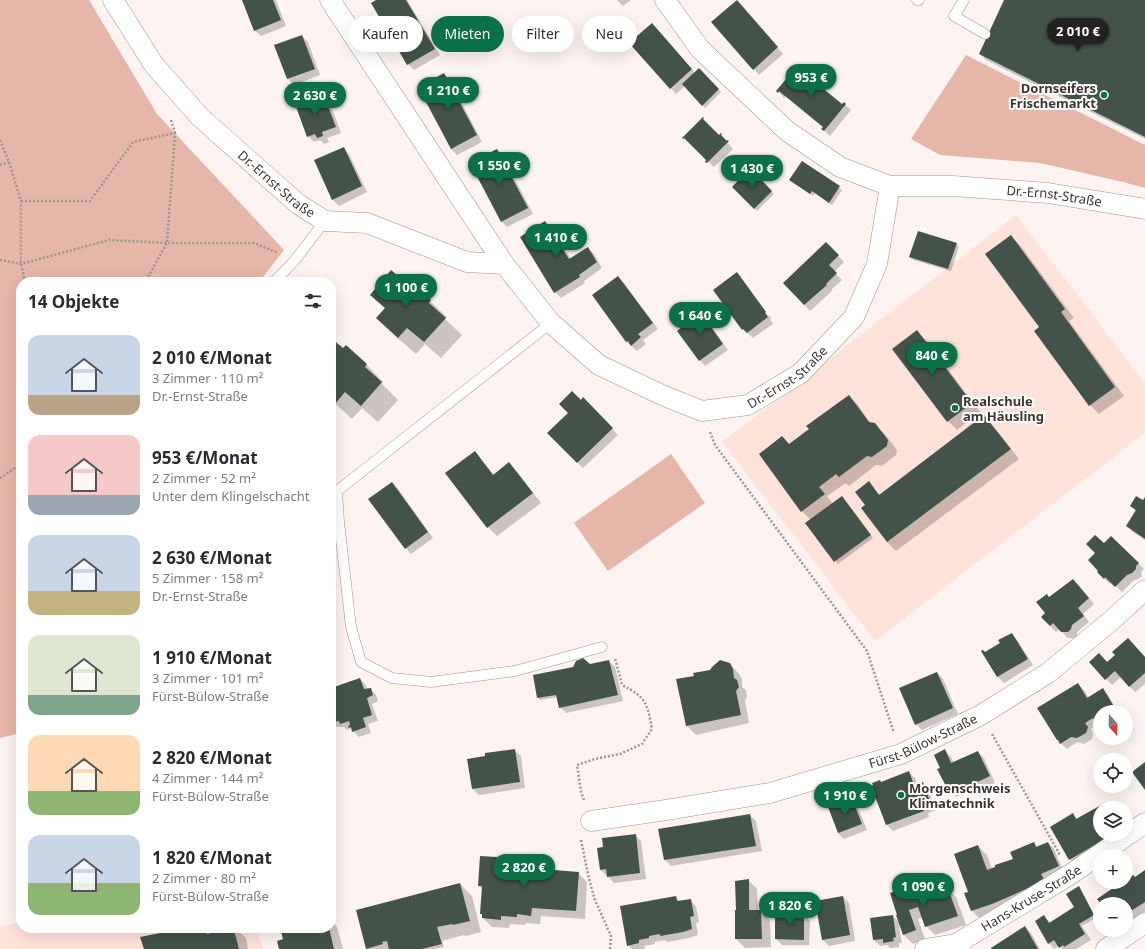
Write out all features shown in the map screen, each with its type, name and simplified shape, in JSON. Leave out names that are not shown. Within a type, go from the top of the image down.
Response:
[{"type":"street","name":"Dr.-Ernst-Straße","points":[[113,0],[154,65],[200,117],[298,204],[325,221],[367,223],[467,262],[504,264]]},
{"type":"street","name":"Dr.-Ernst-Straße","points":[[330,0],[504,264],[551,323],[599,365],[662,395],[702,411],[748,405],[782,385],[801,372],[854,317],[877,264],[890,186]]},
{"type":"street","name":"Dr.-Ernst-Straße","points":[[665,0],[700,49],[787,131],[840,167],[890,186],[953,186],[1048,193],[1145,209]]},
{"type":"street","name":"Fürst-Bülow-Straße","points":[[586,828],[666,810],[770,793],[901,754],[981,715],[1048,672],[1112,620],[1145,590]]},
{"type":"street","name":"Hans-Kruse-Straße","points":[[926,949],[958,946],[1072,874],[1145,823]]},
{"type":"street","points":[[1106,949],[1145,923]]},
{"type":"lane","points":[[964,0],[954,16],[985,34]]},
{"type":"lane","points":[[279,277],[295,260],[325,221]]},
{"type":"lane","points":[[551,323],[337,491],[351,627],[360,662],[392,678],[431,682],[515,671],[602,647]]},
{"type":"path","points":[[21,201],[90,202],[133,142],[175,133],[167,243],[148,277]]},
{"type":"path","points":[[0,140],[9,162],[21,201],[21,264],[24,277]]},
{"type":"path","points":[[0,165],[9,162]]},
{"type":"path","points":[[0,260],[21,264],[109,240],[167,243],[254,243],[295,260]]},
{"type":"path","points":[[702,411],[715,445],[867,651],[894,731]]},
{"type":"path","points":[[0,478],[16,467]]},
{"type":"path","points":[[602,647],[612,646],[622,685],[640,695],[648,707],[652,729],[642,744],[620,754],[595,759],[577,765],[586,828],[589,879],[595,900],[610,936],[610,949]]},
{"type":"path","points":[[994,737],[1059,852]]},
{"type":"shaded area","points":[[0,0],[89,0],[157,114],[284,250],[263,277],[16,277],[16,734],[0,738]]},
{"type":"shaded area","points":[[966,55],[1145,145],[1145,188],[1040,163],[940,155],[911,139]]},
{"type":"shaded area","name":"Realschule am Häusling","points":[[1016,215],[1145,383],[1145,433],[875,641],[722,442]]},
{"type":"shaded area","points":[[671,454],[705,503],[608,571],[574,523]]},
{"type":"shaded area","points":[[16,923],[16,933],[258,933],[263,949],[0,949],[0,927]]},
{"type":"building","points":[[242,0],[273,0],[281,20],[254,31]]},
{"type":"building","points":[[376,0],[406,0],[415,16],[379,16],[371,3]]},
{"type":"building","points":[[737,0],[778,47],[753,70],[711,22]]},
{"type":"building","name":"Dornseifers Frischemarkt","points":[[1004,0],[1145,0],[1145,137],[979,54]]},
{"type":"building","points":[[652,23],[692,69],[670,89],[637,52],[637,36]]},
{"type":"building","points":[[423,29],[431,42],[431,51],[407,65],[399,52],[423,52]]},
{"type":"building","points":[[302,35],[315,69],[287,79],[274,45]]},
{"type":"building","points":[[798,65],[800,66],[798,68],[842,104],[844,102],[846,104],[824,131],[821,129],[823,127],[779,91],[778,93],[776,91]]},
{"type":"building","points":[[699,68],[719,89],[702,106],[682,84]]},
{"type":"building","points":[[444,73],[477,135],[451,149],[418,87]]},
{"type":"building","points":[[323,93],[336,127],[322,132],[323,136],[317,138],[315,134],[307,137],[295,104]]},
{"type":"building","points":[[703,117],[703,119],[719,135],[721,133],[727,141],[729,141],[707,163],[705,162],[706,160],[684,138],[682,138]]},
{"type":"building","points":[[344,147],[362,186],[332,200],[314,160]]},
{"type":"building","points":[[497,149],[528,208],[501,222],[470,163]]},
{"type":"building","points":[[802,161],[840,186],[829,203],[812,191],[810,194],[789,180]]},
{"type":"building","points":[[750,168],[772,191],[754,209],[732,187]]},
{"type":"building","points":[[545,221],[569,259],[588,247],[597,262],[579,275],[580,277],[554,293],[520,237]]},
{"type":"building","points":[[918,231],[957,243],[948,269],[909,257]]},
{"type":"building","points":[[1011,235],[1065,309],[1061,312],[1115,387],[1089,406],[1034,331],[1039,327],[985,254]]},
{"type":"building","points":[[826,242],[839,255],[829,265],[837,273],[826,284],[827,285],[804,305],[783,283]]},
{"type":"building","points":[[391,270],[407,284],[409,281],[431,300],[429,303],[446,318],[424,342],[407,328],[398,338],[376,318],[385,308],[370,295]]},
{"type":"building","points":[[737,272],[768,317],[747,333],[743,329],[742,330],[713,290]]},
{"type":"building","points":[[618,276],[653,323],[638,334],[641,337],[631,346],[628,341],[626,342],[592,295]]},
{"type":"building","points":[[695,312],[698,316],[701,313],[723,344],[699,361],[677,331],[688,322],[686,318]]},
{"type":"building","points":[[917,330],[972,403],[947,422],[892,349]]},
{"type":"building","points":[[336,342],[343,348],[346,345],[367,364],[365,367],[382,382],[361,406],[345,392],[336,403]]},
{"type":"building","points":[[572,391],[581,400],[583,397],[613,428],[577,463],[547,433],[568,413],[559,404]]},
{"type":"building","points":[[849,395],[869,422],[875,423],[888,440],[887,446],[872,457],[867,456],[839,477],[836,474],[819,487],[825,494],[801,512],[759,454],[782,436],[789,444],[809,429],[806,426]]},
{"type":"building","points":[[984,415],[1011,449],[887,542],[861,508],[865,505],[855,492],[869,481],[879,495]]},
{"type":"building","points":[[475,451],[493,475],[509,462],[533,493],[487,528],[445,473]]},
{"type":"building","points":[[392,482],[428,532],[405,549],[368,499]]},
{"type":"building","points":[[842,496],[871,535],[834,562],[805,523]]},
{"type":"building","points":[[1136,496],[1143,500],[1145,497],[1145,539],[1126,526],[1136,510],[1130,506]]},
{"type":"building","points":[[1095,535],[1104,543],[1111,536],[1139,563],[1132,573],[1127,575],[1115,587],[1105,577],[1104,579],[1097,572],[1098,571],[1088,560],[1095,553],[1086,544]]},
{"type":"building","points":[[1073,579],[1089,598],[1078,608],[1084,616],[1072,625],[1068,632],[1061,632],[1053,623],[1050,626],[1041,617],[1045,613],[1036,602],[1047,594],[1049,597]]},
{"type":"building","points":[[1012,633],[1028,659],[997,677],[981,651],[983,650],[985,652],[1000,643],[998,640]]},
{"type":"building","points":[[1128,638],[1145,657],[1145,673],[1129,687],[1115,671],[1105,680],[1089,662],[1099,653],[1107,662],[1115,655],[1112,652]]},
{"type":"building","points":[[583,658],[590,664],[609,660],[618,695],[559,708],[556,695],[537,698],[533,675],[573,667],[576,661]]},
{"type":"building","points":[[720,660],[730,663],[733,669],[734,678],[737,680],[739,687],[736,691],[741,715],[686,726],[676,679],[694,676],[693,673],[710,670]]},
{"type":"building","points":[[937,672],[953,708],[915,725],[899,688]]},
{"type":"building","points":[[360,678],[364,689],[371,688],[373,695],[367,698],[372,715],[363,718],[366,727],[352,732],[351,727],[349,728],[348,726],[350,725],[349,721],[340,724],[339,721],[336,722],[336,686]]},
{"type":"building","points":[[1078,683],[1087,698],[1103,688],[1113,705],[1093,705],[1093,718],[1085,723],[1088,727],[1086,733],[1077,738],[1071,737],[1060,744],[1037,708]]},
{"type":"building","points":[[515,749],[520,782],[472,789],[467,759],[485,756],[485,753]]},
{"type":"building","points":[[945,749],[951,763],[978,751],[990,776],[963,789],[961,785],[949,792],[937,769],[940,768],[934,755]]},
{"type":"building","points":[[1145,762],[1145,790],[1133,773],[1133,771]]},
{"type":"building","name":"Morgenschweis Klimatechnik","points":[[909,771],[914,785],[923,782],[931,804],[923,807],[924,811],[886,825],[871,786],[873,785],[872,783],[880,780],[881,782]]},
{"type":"building","points":[[852,798],[862,824],[838,833],[828,807]]},
{"type":"building","points":[[1093,810],[1093,841],[1102,841],[1069,860],[1050,827],[1073,813],[1076,819]]},
{"type":"building","points":[[750,814],[756,846],[664,860],[658,829]]},
{"type":"building","points":[[636,834],[640,873],[607,877],[606,869],[600,870],[597,848],[603,847],[602,838]]},
{"type":"building","points":[[1034,842],[1036,847],[1048,842],[1059,866],[1041,874],[1045,881],[992,904],[971,911],[964,893],[968,892],[954,854],[978,845],[987,870],[995,867],[995,865],[1013,859],[1010,852]]},
{"type":"building","points":[[480,856],[514,858],[515,856],[529,857],[528,868],[579,872],[576,911],[532,908],[531,916],[517,914],[517,917],[501,916],[501,920],[482,918],[482,914],[480,914],[482,886],[478,886]]},
{"type":"building","points":[[1145,870],[1145,902],[1133,910],[1133,897],[1100,897],[1112,889],[1133,889],[1133,875],[1135,877]]},
{"type":"building","points":[[749,879],[749,910],[761,910],[762,939],[735,939],[735,881]]},
{"type":"building","points":[[460,883],[470,921],[437,927],[442,944],[422,949],[389,949],[387,941],[382,942],[383,944],[366,949],[356,910]]},
{"type":"building","points":[[911,885],[914,894],[918,893],[919,896],[947,886],[958,916],[925,927],[918,907],[909,910],[916,930],[903,935],[890,893]]},
{"type":"building","points":[[1079,886],[1093,916],[1079,924],[1085,934],[1064,947],[1063,945],[1059,948],[1054,940],[1048,944],[1035,921],[1044,915],[1049,923],[1074,907],[1066,894]]},
{"type":"building","points":[[676,896],[677,901],[691,899],[694,916],[690,917],[692,929],[660,936],[660,934],[649,936],[649,938],[639,940],[639,943],[627,946],[620,906]]},
{"type":"building","points":[[843,896],[850,935],[822,940],[815,901]]},
{"type":"building","points":[[775,913],[804,914],[804,940],[775,939]]},
{"type":"building","points":[[893,915],[896,937],[893,938],[894,941],[883,943],[883,939],[873,940],[870,918]]},
{"type":"building","points":[[1025,926],[1038,949],[991,949],[991,948]]},
{"type":"building","points":[[160,933],[235,933],[239,949],[144,949],[140,937]]},
{"type":"building","points":[[281,933],[330,933],[334,949],[279,949],[277,941],[283,939]]},
{"type":"place","name":"Dornseifers Frischemarkt","points":[[1104,95]]},
{"type":"place","name":"Realschule am Häusling","points":[[955,408]]},
{"type":"place","name":"Morgenschweis Klimatechnik","points":[[901,795]]}]
